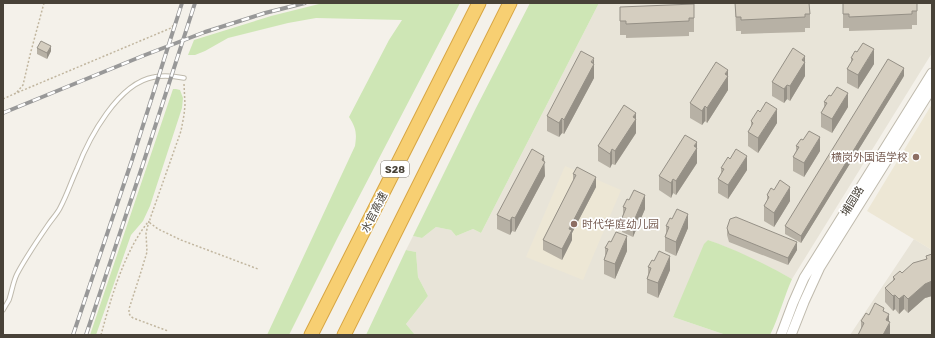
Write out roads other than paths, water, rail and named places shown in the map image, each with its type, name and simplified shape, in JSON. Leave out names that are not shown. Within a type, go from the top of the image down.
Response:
[{"type":"highway","name":"水官高速","points":[[312,335],[479,3]]},
{"type":"highway","name":"S28","points":[[344,335],[510,3]]},
{"type":"street","name":"埔园路","points":[[781,335],[804,278],[932,72]]},
{"type":"street","name":"埔园路","points":[[791,335],[820,267],[932,88]]},
{"type":"lane","points":[[3,310],[17,275],[68,193],[87,147],[98,127],[119,98],[129,89],[153,77],[173,76],[184,78]]},
{"type":"railway","points":[[73,335],[132,160],[182,3]]},
{"type":"railway","points":[[86,335],[195,3]]},
{"type":"railway","points":[[3,113],[205,32],[265,13],[305,3]]},
{"type":"place","name":"横岗外国语学校","points":[[916,157]]},
{"type":"place","name":"时代华庭幼儿园","points":[[574,224]]}]
